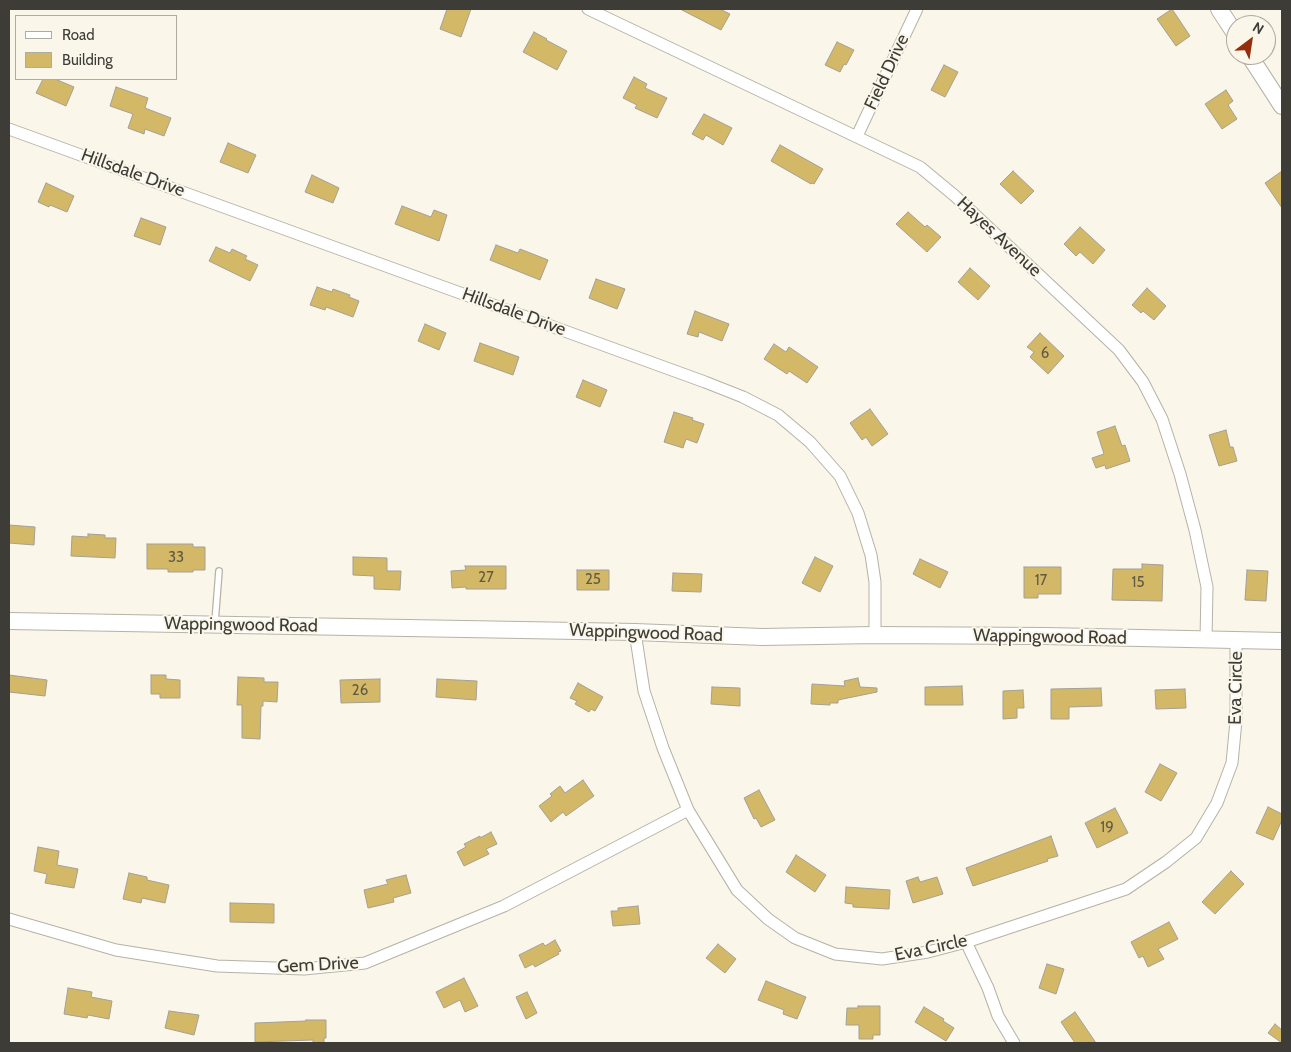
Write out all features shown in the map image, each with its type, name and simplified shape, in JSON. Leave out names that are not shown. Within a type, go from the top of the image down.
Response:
[{"type":"main road","points":[[1219,9],[1226,20]]},
{"type":"main road","points":[[1255,65],[1282,106]]},
{"type":"main road","name":"Wappingwood Road","points":[[9,620],[635,632],[762,637],[875,635],[1045,636],[1282,641]]},
{"type":"street","name":"Hayes Avenue","points":[[588,9],[920,167],[955,196],[1119,350],[1143,382],[1162,419],[1180,474],[1195,530],[1207,587],[1206,640]]},
{"type":"street","name":"Field Drive","points":[[857,136],[917,9]]},
{"type":"street","name":"Hillsdale Drive","points":[[9,129],[705,382],[744,397],[778,415],[810,442],[840,476],[858,513],[871,555],[875,582],[875,635]]},
{"type":"street","name":"Eva Circle","points":[[635,632],[644,691],[663,748],[688,810],[737,890],[768,919],[794,938],[835,954],[882,959],[928,952],[966,942],[1126,890],[1196,838],[1217,804],[1232,763],[1236,721],[1236,641]]},
{"type":"street","name":"Gem Drive","points":[[9,919],[116,950],[217,966],[304,969],[365,963],[504,906],[688,810]]},
{"type":"street","points":[[966,942],[988,988],[998,1016],[1014,1043]]},
{"type":"lane","points":[[215,624],[219,571]]},
{"type":"building","points":[[447,9],[471,9],[461,37],[440,29]]},
{"type":"building","points":[[680,9],[720,9],[730,14],[721,30]]},
{"type":"building","points":[[1172,9],[1190,36],[1176,46],[1157,19]]},
{"type":"building","points":[[534,32],[567,51],[557,70],[523,52]]},
{"type":"building","points":[[837,42],[854,50],[840,72],[825,65]]},
{"type":"building","points":[[944,65],[958,72],[945,97],[931,90]]},
{"type":"building","points":[[634,77],[647,84],[645,88],[667,98],[657,118],[635,108],[637,105],[623,98]]},
{"type":"building","points":[[42,80],[57,80],[74,87],[66,106],[36,93]]},
{"type":"building","points":[[116,87],[148,98],[145,108],[171,118],[164,136],[145,129],[144,134],[128,128],[133,114],[110,106]]},
{"type":"building","points":[[1226,90],[1233,101],[1228,105],[1237,119],[1222,129],[1205,104]]},
{"type":"building","points":[[704,114],[732,128],[723,145],[706,135],[703,140],[692,134]]},
{"type":"building","points":[[228,143],[256,155],[248,173],[220,162]]},
{"type":"building","points":[[780,145],[823,169],[814,184],[771,161]]},
{"type":"building","points":[[1013,171],[1034,191],[1021,204],[1000,184]]},
{"type":"building","points":[[1282,171],[1282,208],[1265,183]]},
{"type":"building","points":[[312,175],[339,188],[333,203],[305,192]]},
{"type":"building","points":[[46,183],[74,196],[67,212],[38,202]]},
{"type":"building","points":[[402,206],[431,217],[434,210],[447,215],[439,241],[395,224]]},
{"type":"building","points":[[908,212],[925,227],[927,225],[941,237],[927,252],[896,224]]},
{"type":"building","points":[[141,218],[166,227],[160,245],[134,236]]},
{"type":"building","points":[[1080,227],[1105,250],[1093,264],[1080,252],[1076,256],[1064,244]]},
{"type":"building","points":[[496,245],[518,253],[520,249],[548,260],[540,280],[490,260]]},
{"type":"building","points":[[216,247],[230,253],[232,249],[247,256],[245,259],[258,265],[250,281],[209,261]]},
{"type":"building","points":[[970,268],[990,286],[978,300],[958,282]]},
{"type":"building","points":[[596,279],[625,289],[617,309],[589,298]]},
{"type":"building","points":[[317,287],[332,292],[333,289],[350,295],[349,297],[359,301],[353,317],[326,307],[325,310],[310,305]]},
{"type":"building","points":[[1147,288],[1166,306],[1154,320],[1143,311],[1141,313],[1132,305]]},
{"type":"building","points":[[695,311],[729,324],[722,341],[699,332],[698,337],[687,334]]},
{"type":"building","points":[[425,324],[446,333],[439,350],[418,341]]},
{"type":"building","points":[[1040,333],[1064,356],[1048,374],[1030,357],[1034,352],[1027,347]]},
{"type":"building","points":[[480,343],[519,357],[513,375],[474,361]]},
{"type":"building","points":[[774,344],[786,352],[789,347],[818,367],[807,383],[789,371],[787,374],[764,359]]},
{"type":"building","points":[[583,380],[607,390],[600,407],[576,397]]},
{"type":"building","points":[[870,409],[888,434],[872,446],[866,437],[862,440],[850,423]]},
{"type":"building","points":[[674,412],[704,424],[697,443],[686,439],[683,448],[664,442]]},
{"type":"building","points":[[1115,426],[1122,446],[1125,445],[1130,461],[1106,469],[1105,465],[1096,468],[1092,458],[1104,454],[1097,432]]},
{"type":"building","points":[[1226,430],[1230,447],[1233,447],[1237,461],[1219,466],[1209,435]]},
{"type":"building","points":[[9,525],[35,527],[34,545],[9,543]]},
{"type":"building","points":[[88,534],[105,535],[105,538],[116,538],[115,558],[71,556],[72,536],[88,537]]},
{"type":"building","points":[[147,544],[193,544],[193,547],[205,547],[205,570],[168,572],[168,569],[147,569]]},
{"type":"building","points":[[353,557],[387,558],[387,571],[401,571],[400,590],[374,589],[374,576],[353,575]]},
{"type":"building","points":[[815,557],[833,566],[820,592],[802,583]]},
{"type":"building","points":[[920,559],[948,572],[940,588],[913,574]]},
{"type":"building","points":[[1142,564],[1163,565],[1162,601],[1112,600],[1113,569],[1142,569]]},
{"type":"building","points":[[465,566],[506,566],[506,589],[452,588],[451,571],[466,570]]},
{"type":"building","points":[[1024,567],[1061,567],[1061,594],[1038,594],[1038,598],[1024,598]]},
{"type":"building","points":[[577,570],[609,570],[609,590],[577,590]]},
{"type":"building","points":[[1247,570],[1268,571],[1266,601],[1245,600]]},
{"type":"building","points":[[673,573],[702,574],[701,592],[672,591]]},
{"type":"building","points":[[9,675],[47,680],[45,696],[9,692]]},
{"type":"building","points":[[151,675],[166,675],[166,679],[180,680],[180,698],[160,698],[160,694],[151,694]]},
{"type":"building","points":[[238,677],[264,678],[264,682],[278,682],[277,702],[263,701],[263,706],[261,706],[260,739],[242,738],[242,705],[237,705]]},
{"type":"building","points":[[858,678],[860,687],[877,688],[877,692],[838,700],[838,703],[830,703],[830,705],[811,704],[812,684],[845,686],[844,681]]},
{"type":"building","points":[[380,679],[380,702],[341,703],[340,680]]},
{"type":"building","points":[[437,679],[477,681],[476,700],[436,697]]},
{"type":"building","points":[[578,683],[603,697],[595,711],[591,709],[589,712],[575,704],[577,701],[570,698]]},
{"type":"building","points":[[962,686],[963,705],[925,705],[925,687]]},
{"type":"building","points":[[712,687],[740,688],[740,706],[711,704]]},
{"type":"building","points":[[1101,688],[1102,706],[1069,707],[1069,719],[1051,719],[1051,689]]},
{"type":"building","points":[[1185,689],[1186,708],[1156,709],[1155,690]]},
{"type":"building","points":[[1023,690],[1024,708],[1017,708],[1017,718],[1003,719],[1003,691]]},
{"type":"building","points":[[1160,764],[1177,773],[1161,801],[1145,792]]},
{"type":"building","points":[[583,780],[594,796],[566,816],[563,812],[551,822],[539,806],[552,796],[550,794],[560,786],[565,793]]},
{"type":"building","points":[[759,790],[775,820],[761,827],[756,818],[754,819],[744,798]]},
{"type":"building","points":[[1268,807],[1282,814],[1282,820],[1273,840],[1256,833]]},
{"type":"building","points":[[1115,808],[1128,833],[1097,848],[1085,823]]},
{"type":"building","points":[[491,832],[497,844],[486,849],[489,854],[464,866],[457,852],[466,847],[464,844]]},
{"type":"building","points":[[1051,836],[1058,856],[973,886],[966,868]]},
{"type":"building","points":[[38,847],[59,851],[57,865],[78,869],[74,888],[45,883],[47,874],[34,871]]},
{"type":"building","points":[[796,855],[826,875],[815,892],[786,872]]},
{"type":"building","points":[[1231,871],[1244,884],[1215,914],[1202,902]]},
{"type":"building","points":[[129,873],[147,877],[147,880],[169,885],[165,903],[142,898],[141,903],[123,899]]},
{"type":"building","points":[[406,875],[411,893],[393,898],[394,902],[368,908],[364,890],[388,884],[386,880]]},
{"type":"building","points":[[918,877],[920,882],[937,877],[943,894],[913,903],[906,881]]},
{"type":"building","points":[[846,887],[890,890],[889,909],[853,907],[853,904],[845,903]]},
{"type":"building","points":[[230,903],[274,904],[274,923],[230,922]]},
{"type":"building","points":[[638,906],[640,924],[613,926],[611,911],[618,911],[618,908]]},
{"type":"building","points":[[1169,922],[1178,939],[1158,949],[1164,959],[1148,967],[1143,956],[1139,958],[1131,942]]},
{"type":"building","points":[[555,940],[561,951],[558,952],[559,954],[535,967],[533,964],[525,968],[519,955],[543,943],[545,946]]},
{"type":"building","points":[[718,944],[736,959],[725,973],[706,958]]},
{"type":"building","points":[[1047,964],[1064,969],[1056,994],[1039,988]]},
{"type":"building","points":[[464,978],[478,1006],[465,1012],[460,1000],[444,1008],[436,992]]},
{"type":"building","points":[[766,981],[806,997],[797,1019],[783,1014],[784,1010],[758,1000]]},
{"type":"building","points":[[68,988],[92,992],[91,997],[112,1001],[109,1019],[88,1015],[87,1018],[64,1014]]},
{"type":"building","points":[[527,992],[537,1013],[526,1019],[516,997]]},
{"type":"building","points":[[858,1006],[880,1006],[880,1035],[873,1035],[873,1039],[859,1039],[859,1025],[846,1025],[847,1008],[858,1008]]},
{"type":"building","points":[[924,1007],[944,1019],[943,1021],[954,1028],[946,1041],[915,1022]]},
{"type":"building","points":[[169,1011],[199,1015],[194,1035],[165,1028]]},
{"type":"building","points":[[1075,1012],[1096,1043],[1075,1043],[1061,1022]]},
{"type":"building","points":[[326,1020],[326,1038],[324,1038],[324,1043],[313,1043],[313,1040],[255,1042],[255,1023]]},
{"type":"building","points":[[1275,1024],[1282,1030],[1282,1043],[1268,1033]]}]
